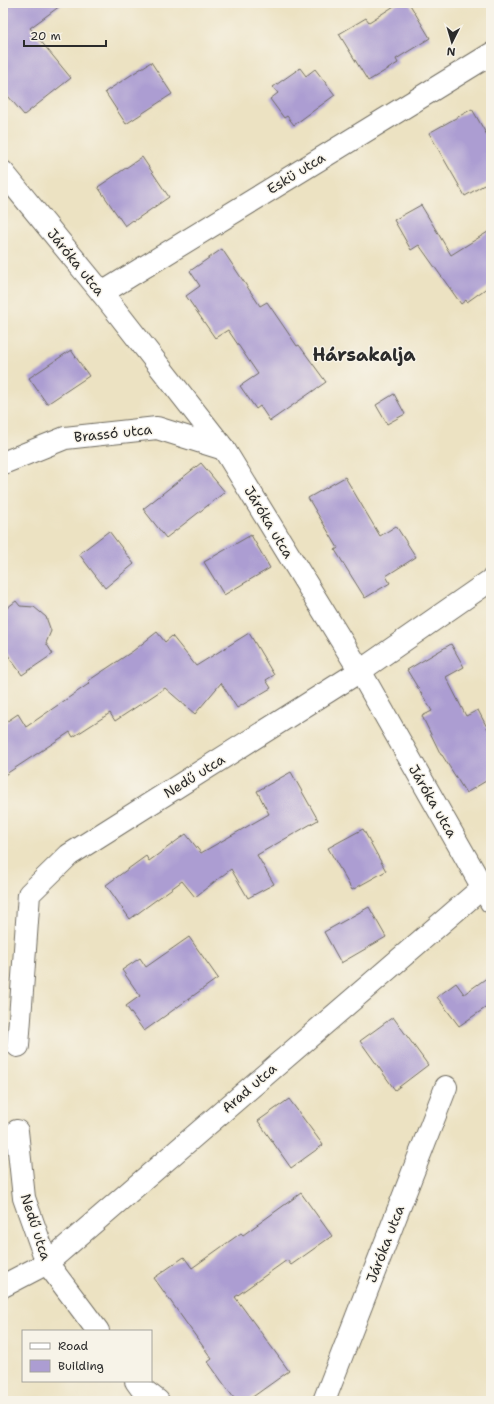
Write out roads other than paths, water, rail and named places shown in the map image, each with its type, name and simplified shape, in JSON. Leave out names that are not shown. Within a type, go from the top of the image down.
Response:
[{"type":"street","name":"Eskü utca","points":[[102,293],[491,54]]},
{"type":"street","name":"Járóka utca","points":[[3,172],[102,293],[224,449],[360,672],[488,891]]},
{"type":"street","name":"Brassó utca","points":[[3,464],[65,438],[157,428],[224,449]]},
{"type":"street","name":"Nedű utca","points":[[18,1046],[29,894],[69,855],[360,672],[491,580]]},
{"type":"street","name":"Arad utca","points":[[4,1285],[46,1263],[488,891]]},
{"type":"street","name":"Járóka utca","points":[[324,1401],[446,1087]]},
{"type":"street","name":"Nedű utca","points":[[17,1131],[24,1198],[46,1263],[97,1330]]},
{"type":"street","points":[[137,1382],[141,1388],[158,1401]]},
{"type":"district","name":"Hársakalja","points":[[364,355]]}]
